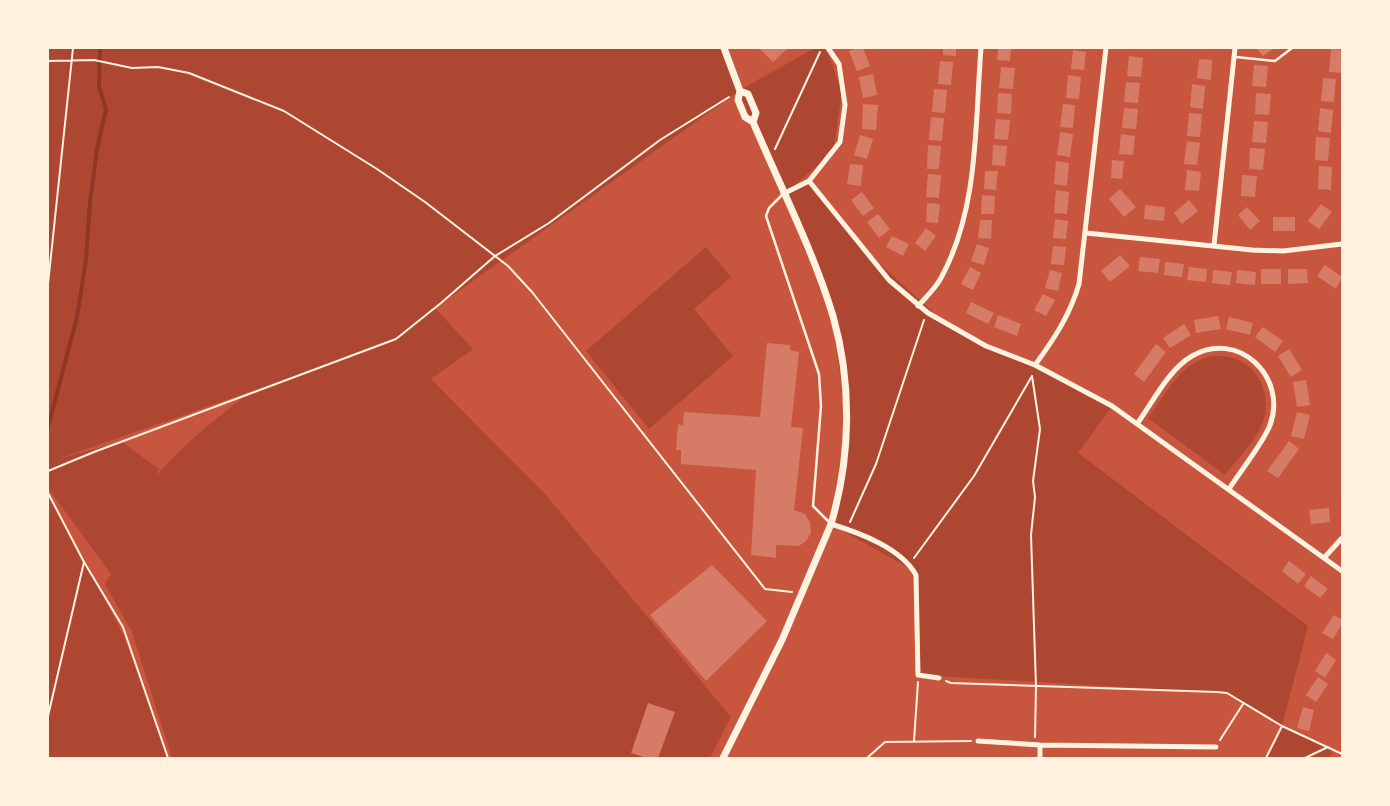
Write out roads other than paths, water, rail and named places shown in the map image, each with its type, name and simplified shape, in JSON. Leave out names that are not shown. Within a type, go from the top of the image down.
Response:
[{"type":"street","points":[[723,758],[782,640],[831,524],[837,504],[847,432],[846,394],[833,317],[753,122],[745,117],[738,100],[740,91],[724,48]]},
{"type":"street","points":[[783,194],[809,181],[840,142],[845,106],[839,64],[828,48]]},
{"type":"street","points":[[918,306],[942,278],[961,229],[973,168],[981,48]]},
{"type":"street","points":[[1035,365],[1063,326],[1073,306],[1079,284],[1106,48]]},
{"type":"street","points":[[1214,245],[1235,48]]},
{"type":"street","points":[[740,91],[748,94],[756,113],[753,122]]},
{"type":"street","points":[[809,181],[889,280],[918,306],[986,346],[1035,365],[1088,392],[1137,424],[1342,571]]},
{"type":"street","points":[[1086,233],[1283,251],[1342,244]]},
{"type":"street","points":[[1137,424],[1174,371],[1192,356],[1208,349],[1229,350],[1250,356],[1264,372],[1272,387],[1274,408],[1270,426],[1228,489]]},
{"type":"street","points":[[831,524],[879,544],[909,564],[916,575],[918,675],[939,678]]},
{"type":"street","points":[[1324,558],[1342,538]]},
{"type":"street","points":[[978,742],[1037,745],[1216,747]]},
{"type":"street","points":[[1037,745],[1040,758]]},
{"type":"lane","points":[[1234,56],[1275,61],[1292,48]]},
{"type":"lane","points":[[783,194],[769,208],[766,216],[819,374],[821,406],[813,506],[831,524]]},
{"type":"waterway","points":[[48,427],[77,317],[86,260],[90,202],[97,149],[106,109],[99,87],[100,48]]}]
